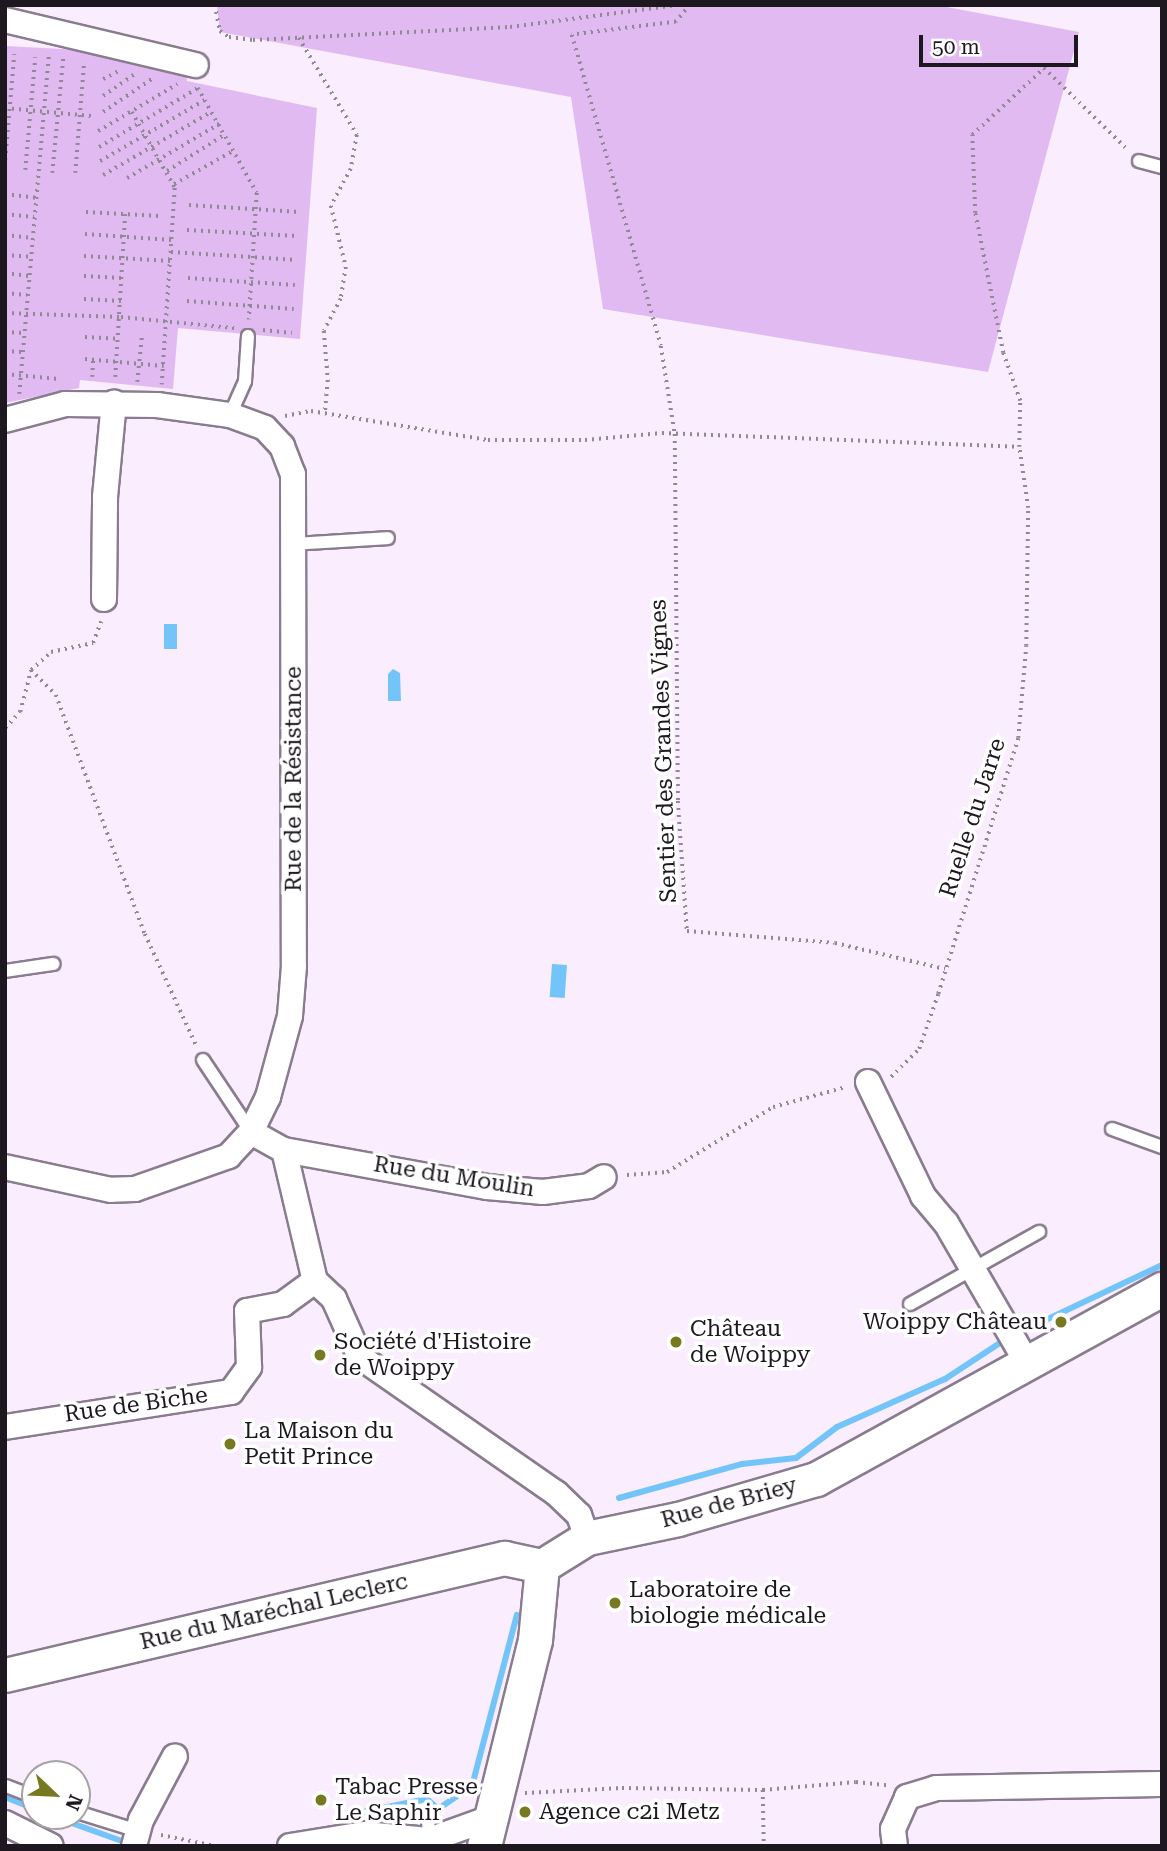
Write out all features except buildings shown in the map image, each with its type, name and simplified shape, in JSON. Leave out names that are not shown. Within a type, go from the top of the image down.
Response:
[{"type":"street","points":[[15,16],[51,31],[189,75]]},
{"type":"street","points":[[13,416],[65,404],[114,402],[230,415],[265,428]]},
{"type":"street","points":[[104,599],[105,498],[114,402]]},
{"type":"street","name":"Rue de la Résistance","points":[[5,1167],[111,1190],[135,1189],[229,1156],[251,1132],[280,1060],[294,966],[293,474],[282,446],[265,428]]},
{"type":"street","points":[[868,1082],[923,1196],[946,1223],[971,1271],[1016,1343]]},
{"type":"street","name":"Rue du Moulin","points":[[251,1132],[284,1150],[531,1192],[589,1186],[604,1177]]},
{"type":"street","points":[[284,1150],[315,1281],[334,1299],[360,1357],[556,1493],[579,1515],[587,1538]]},
{"type":"street","name":"Rue de Biche","points":[[5,1427],[231,1392],[250,1367],[247,1311],[283,1304],[315,1281]]},
{"type":"street","name":"Rue de Briey","points":[[542,1566],[587,1538],[678,1519],[816,1479],[1016,1343],[1162,1289]]},
{"type":"street","name":"Rue du Maréchal Leclerc","points":[[5,1675],[504,1558],[542,1566]]},
{"type":"street","points":[[290,1846],[338,1836],[432,1834],[490,1817],[535,1640],[542,1566]]},
{"type":"street","points":[[136,1838],[175,1756]]},
{"type":"street","points":[[895,1846],[894,1829],[907,1797],[936,1788],[1162,1784]]},
{"type":"street","points":[[5,1823],[28,1840],[51,1846]]},
{"type":"lane","points":[[1139,161],[1162,167]]},
{"type":"lane","points":[[230,415],[245,381],[248,333]]},
{"type":"lane","points":[[293,544],[388,538]]},
{"type":"lane","points":[[5,971],[53,964]]},
{"type":"lane","points":[[203,1060],[251,1132]]},
{"type":"lane","points":[[1112,1129],[1162,1147]]},
{"type":"lane","points":[[910,1304],[1039,1232]]},
{"type":"lane","points":[[91,1818],[136,1838]]},
{"type":"path","points":[[215,5],[220,31],[229,37],[299,38],[510,27],[677,5]]},
{"type":"path","points":[[675,435],[661,346],[572,35],[676,22],[690,5]]},
{"type":"path","points":[[13,416],[20,377],[51,31]]},
{"type":"path","points":[[299,38],[357,135],[351,169],[331,206],[346,267],[341,299],[324,331],[328,380],[325,412]]},
{"type":"path","points":[[5,160],[14,54]]},
{"type":"path","points":[[25,170],[35,57]]},
{"type":"path","points":[[52,173],[62,58]]},
{"type":"path","points":[[75,173],[84,62]]},
{"type":"path","points":[[103,79],[123,67],[119,66]]},
{"type":"path","name":"Ruelle du Jarre","points":[[868,1082],[891,1077],[919,1049],[1017,738],[1026,646],[1028,508],[1019,447],[1020,401],[1003,353],[975,213],[972,135],[1044,68],[1139,161]]},
{"type":"path","points":[[130,69],[154,76],[189,75]]},
{"type":"path","points":[[103,96],[138,71]]},
{"type":"path","points":[[189,75],[257,193],[248,333]]},
{"type":"path","points":[[98,131],[189,75]]},
{"type":"path","points":[[99,147],[139,124],[189,75]]},
{"type":"path","points":[[103,111],[154,76]]},
{"type":"path","points":[[100,162],[205,100]]},
{"type":"path","points":[[8,109],[92,116]]},
{"type":"path","points":[[132,112],[173,184],[164,366],[157,405]]},
{"type":"path","points":[[103,175],[211,112]]},
{"type":"path","points":[[127,178],[219,124]]},
{"type":"path","points":[[166,171],[224,135]]},
{"type":"path","points":[[173,184],[233,151]]},
{"type":"path","points":[[5,194],[36,198]]},
{"type":"path","points":[[189,205],[299,212]]},
{"type":"path","points":[[86,212],[160,216]]},
{"type":"path","points":[[5,214],[34,217]]},
{"type":"path","points":[[115,377],[121,317],[125,214]]},
{"type":"path","points":[[187,230],[298,236]]},
{"type":"path","points":[[85,234],[172,240]]},
{"type":"path","points":[[5,235],[33,238]]},
{"type":"path","points":[[171,252],[297,260]]},
{"type":"path","points":[[5,255],[31,257]]},
{"type":"path","points":[[84,256],[171,261]]},
{"type":"path","points":[[5,273],[29,276]]},
{"type":"path","points":[[84,276],[122,278]]},
{"type":"path","points":[[188,278],[295,285]]},
{"type":"path","points":[[5,293],[27,295]]},
{"type":"path","points":[[84,299],[121,302]]},
{"type":"path","points":[[187,301],[294,309]]},
{"type":"path","points":[[5,313],[121,317],[248,333],[292,333]]},
{"type":"path","points":[[5,332],[24,333]]},
{"type":"path","points":[[137,382],[142,334]]},
{"type":"path","points":[[85,337],[119,339]]},
{"type":"path","points":[[5,351],[22,352]]},
{"type":"path","points":[[85,359],[164,366]]},
{"type":"path","points":[[92,377],[93,360]]},
{"type":"path","points":[[5,374],[59,379]]},
{"type":"path","points":[[265,428],[287,415],[325,412],[488,440],[675,435],[1019,447]]},
{"type":"path","name":"Sentier des Grandes Vignes","points":[[675,435],[678,801],[687,931],[835,943],[945,969]]},
{"type":"path","points":[[5,728],[20,712],[31,670],[51,652],[93,643],[104,599]]},
{"type":"path","points":[[31,670],[56,695],[145,934],[203,1060]]},
{"type":"path","points":[[604,1177],[667,1172],[773,1107],[868,1082]]},
{"type":"path","points":[[490,1817],[522,1793],[622,1787],[763,1790],[882,1782],[907,1797]]},
{"type":"path","points":[[763,1790],[765,1846]]},
{"type":"path","points":[[136,1838],[215,1846]]},
{"type":"shaded area","points":[[217,5],[936,5],[1079,32],[988,372],[603,309],[571,97],[220,32]]},
{"type":"shaded area","points":[[5,46],[101,51],[186,70],[187,81],[317,108],[300,339],[178,328],[173,389],[80,380],[79,388],[5,403]]},
{"type":"water","points":[[164,624],[177,624],[177,649],[164,649]]},
{"type":"water","points":[[393,669],[400,673],[401,701],[388,701],[388,674]]},
{"type":"water","points":[[552,964],[567,965],[565,998],[550,997]]},
{"type":"waterway","points":[[1016,1334],[1162,1265]]},
{"type":"waterway","points":[[619,1498],[742,1464],[796,1458],[837,1427],[945,1379],[1006,1339]]},
{"type":"waterway","points":[[363,1812],[427,1799],[438,1809],[472,1786],[517,1615]]},
{"type":"waterway","points":[[5,1797],[21,1803]]},
{"type":"waterway","points":[[91,1830],[130,1844]]},
{"type":"place","name":"Woippy Château","points":[[1061,1322]]},
{"type":"place","name":"Château de Woippy","points":[[676,1342]]},
{"type":"place","name":"Société d'Histoire de Woippy","points":[[320,1355]]},
{"type":"place","name":"La Maison du Petit Prince","points":[[230,1444]]},
{"type":"place","name":"Laboratoire de biologie médicale","points":[[615,1603]]},
{"type":"place","name":"Tabac Presse Le Saphir","points":[[321,1800]]},
{"type":"place","name":"Agence c2i Metz","points":[[525,1812]]}]
